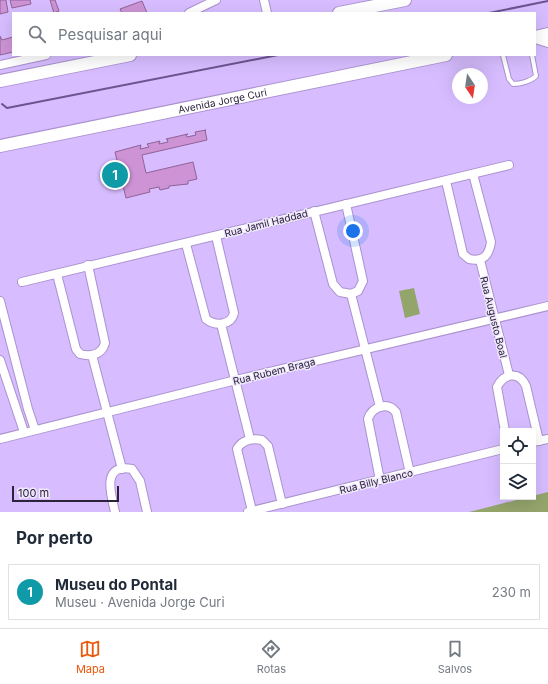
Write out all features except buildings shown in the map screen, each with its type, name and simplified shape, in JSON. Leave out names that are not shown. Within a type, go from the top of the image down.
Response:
[{"type":"street","points":[[191,12],[216,0]]},
{"type":"street","points":[[264,0],[267,12]]},
{"type":"street","points":[[344,12],[402,0]]},
{"type":"street","points":[[536,38],[548,34]]},
{"type":"street","points":[[536,38],[548,43]]},
{"type":"street","points":[[0,65],[41,56]]},
{"type":"street","points":[[0,81],[125,56]]},
{"type":"street","name":"Avenida Jorge Curi","points":[[0,146],[441,56]]},
{"type":"street","name":"Rua Jamil Haddad","points":[[22,282],[186,244],[314,211],[509,165]]},
{"type":"street","points":[[446,181],[464,254],[469,259],[480,260],[486,257],[490,252],[491,242],[473,174]]},
{"type":"street","points":[[314,211],[333,284],[340,292],[351,294],[358,291],[363,281],[346,204]]},
{"type":"street","points":[[186,244],[206,319],[213,324],[221,324],[230,320],[234,312],[216,236]]},
{"type":"street","name":"Rua Augusto Boal","points":[[480,260],[509,375]]},
{"type":"street","points":[[57,274],[76,348],[80,354],[92,355],[99,352],[105,344],[88,266]]},
{"type":"street","points":[[351,294],[380,407]]},
{"type":"street","points":[[0,301],[28,409],[35,430]]},
{"type":"street","name":"Rua Rubem Braga","points":[[0,439],[365,348],[548,306]]},
{"type":"street","points":[[221,324],[250,439]]},
{"type":"street","points":[[92,355],[122,469]]},
{"type":"street","points":[[0,360],[24,432]]},
{"type":"street","points":[[504,428],[497,386],[500,381],[509,375],[519,377],[526,386],[534,428]]},
{"type":"street","points":[[380,480],[368,419],[374,410],[380,407],[390,407],[396,412],[410,473]]},
{"type":"street","points":[[250,512],[238,449],[244,441],[250,439],[262,440],[268,446],[282,504]]},
{"type":"street","points":[[536,441],[548,439]]},
{"type":"street","name":"Rua Billy Blanco","points":[[250,512],[500,450]]},
{"type":"street","points":[[115,512],[110,480],[116,472],[122,469],[132,469],[137,475],[146,512]]},
{"type":"lane","points":[[503,56],[509,79],[513,84],[532,80],[536,76],[532,56]]},
{"type":"green space","points":[[414,288],[420,314],[405,318],[399,291]]},
{"type":"green space","points":[[548,492],[548,512],[469,512],[516,500],[536,500],[536,495]]},
{"type":"waterway","points":[[494,12],[548,1]]},
{"type":"waterway","points":[[2,104],[7,108],[273,56]]},
{"type":"place","name":"Museu do Pontal","points":[[115,175]]}]
